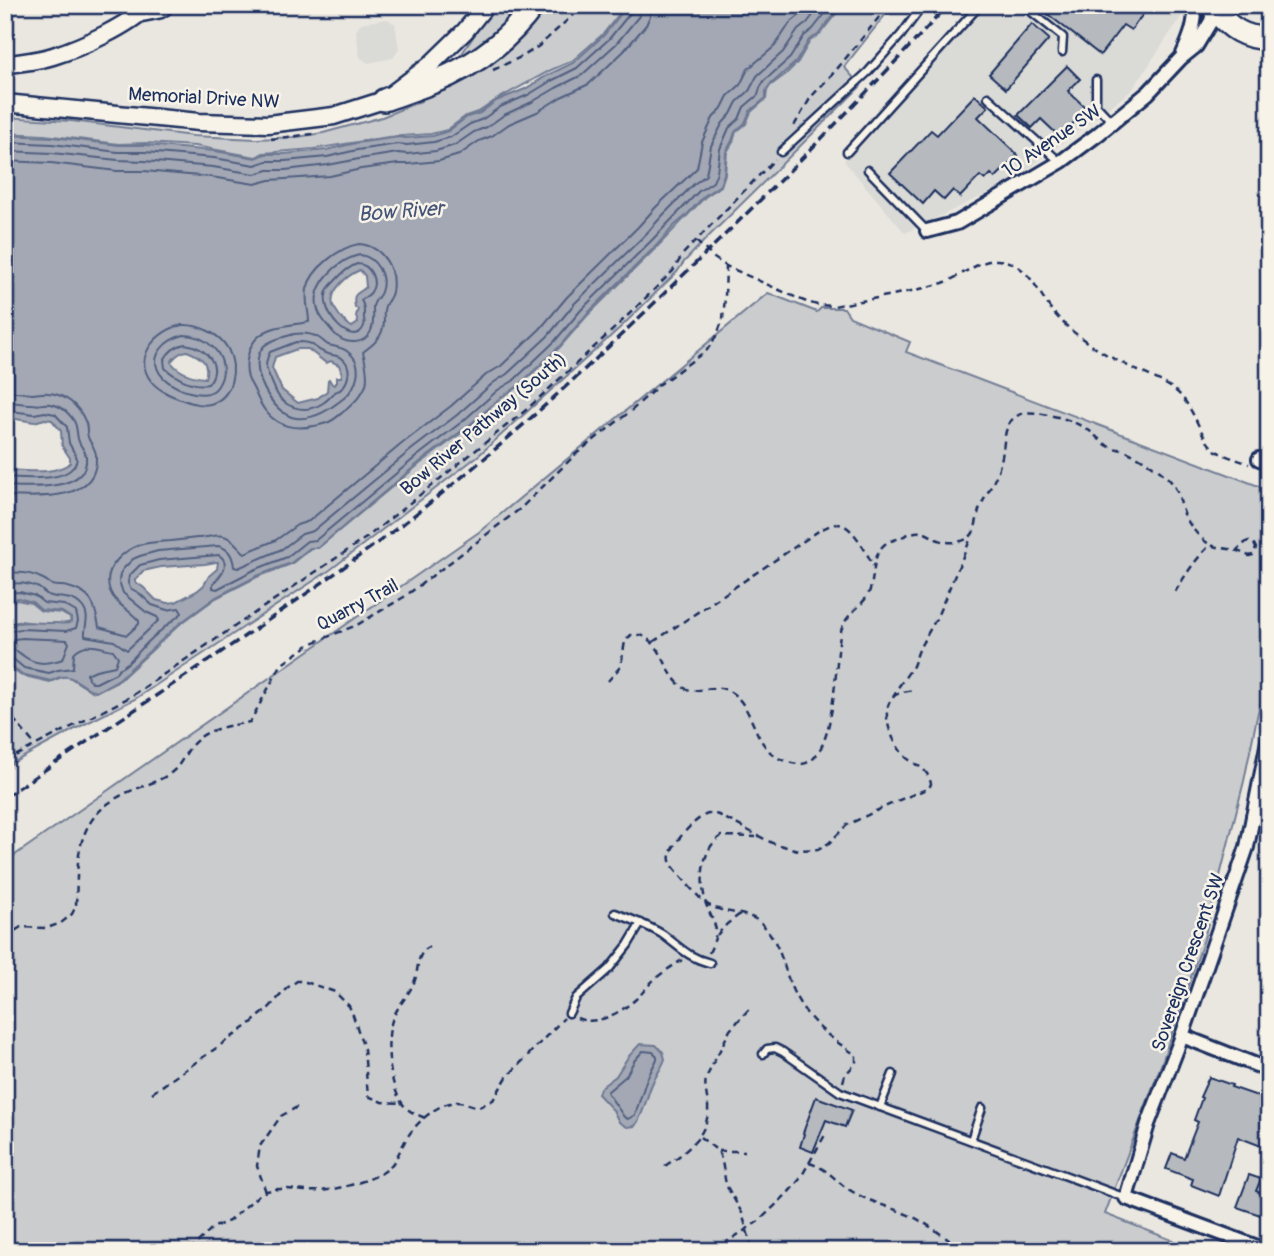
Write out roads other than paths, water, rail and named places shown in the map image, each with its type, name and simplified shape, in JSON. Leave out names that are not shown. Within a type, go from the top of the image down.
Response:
[{"type":"highway","points":[[384,100],[449,76],[475,62],[503,40],[534,5]]},
{"type":"highway","points":[[1207,7],[1239,33],[1269,38]]},
{"type":"main road","name":"Memorial Drive NW","points":[[5,103],[199,121],[268,124],[334,116],[384,100],[429,66],[465,32],[486,5]]},
{"type":"main road","points":[[5,65],[52,57],[89,42],[153,7]]},
{"type":"street","name":"10 Avenue SW","points":[[927,231],[957,223],[1060,162],[1112,122],[1148,93],[1196,46],[1211,21],[1207,7],[1195,15],[1192,33],[1181,58]]},
{"type":"street","name":"Sovereign Crescent SW","points":[[1126,1198],[1148,1124],[1182,1036],[1247,847],[1269,736]]},
{"type":"street","points":[[1253,816],[1269,820]]},
{"type":"street","points":[[1182,1036],[1269,1070]]},
{"type":"street","points":[[1126,1198],[1268,1251]]},
{"type":"lane","points":[[782,152],[867,72],[901,36],[923,5]]},
{"type":"lane","points":[[848,152],[980,5]]},
{"type":"lane","points":[[1024,6],[1063,37],[1062,52]]},
{"type":"lane","points":[[1096,80],[1096,105],[1112,122]]},
{"type":"lane","points":[[988,97],[1060,162]]},
{"type":"lane","points":[[868,170],[927,231]]},
{"type":"lane","points":[[615,913],[641,923],[664,936],[691,957],[708,963]]},
{"type":"lane","points":[[569,1013],[576,998],[609,968],[628,946],[641,923]]},
{"type":"lane","points":[[763,1054],[767,1049],[775,1048],[840,1092],[1126,1198]]},
{"type":"lane","points":[[880,1107],[893,1073]]},
{"type":"lane","points":[[971,1140],[982,1108]]},
{"type":"water","name":"Bow River","points":[[628,5],[841,5],[818,35],[809,40],[796,62],[769,86],[766,98],[750,111],[745,123],[735,132],[726,152],[720,185],[704,196],[517,387],[420,462],[318,548],[310,548],[291,563],[257,576],[216,597],[179,624],[119,679],[96,692],[69,677],[51,681],[21,674],[5,661],[5,626],[22,622],[67,623],[71,622],[71,618],[62,612],[41,610],[32,602],[18,598],[5,601],[5,470],[55,470],[70,463],[70,458],[62,446],[61,431],[52,420],[34,422],[5,419],[5,135],[215,151],[256,158],[265,154],[326,150],[399,137],[433,136],[448,131],[496,101],[573,63],[604,35]],"holes":[[[360,270],[365,276],[366,287],[355,296],[358,323],[352,327],[339,315],[333,306],[333,299],[340,284]],[[297,349],[308,349],[326,363],[331,361],[339,365],[342,374],[337,377],[335,385],[329,379],[327,391],[318,398],[298,403],[282,390],[272,368],[275,357]],[[184,352],[192,353],[203,360],[205,378],[186,373],[171,362]],[[218,562],[217,569],[204,585],[176,602],[156,600],[135,582],[143,571]]]},
{"type":"water","points":[[640,1044],[656,1045],[663,1052],[665,1059],[638,1121],[635,1126],[627,1127],[619,1122],[613,1110],[598,1094],[600,1088],[616,1076]]},
{"type":"railway","points":[[5,797],[306,594],[404,523],[476,466],[579,375],[713,247],[849,110],[948,5]]}]
